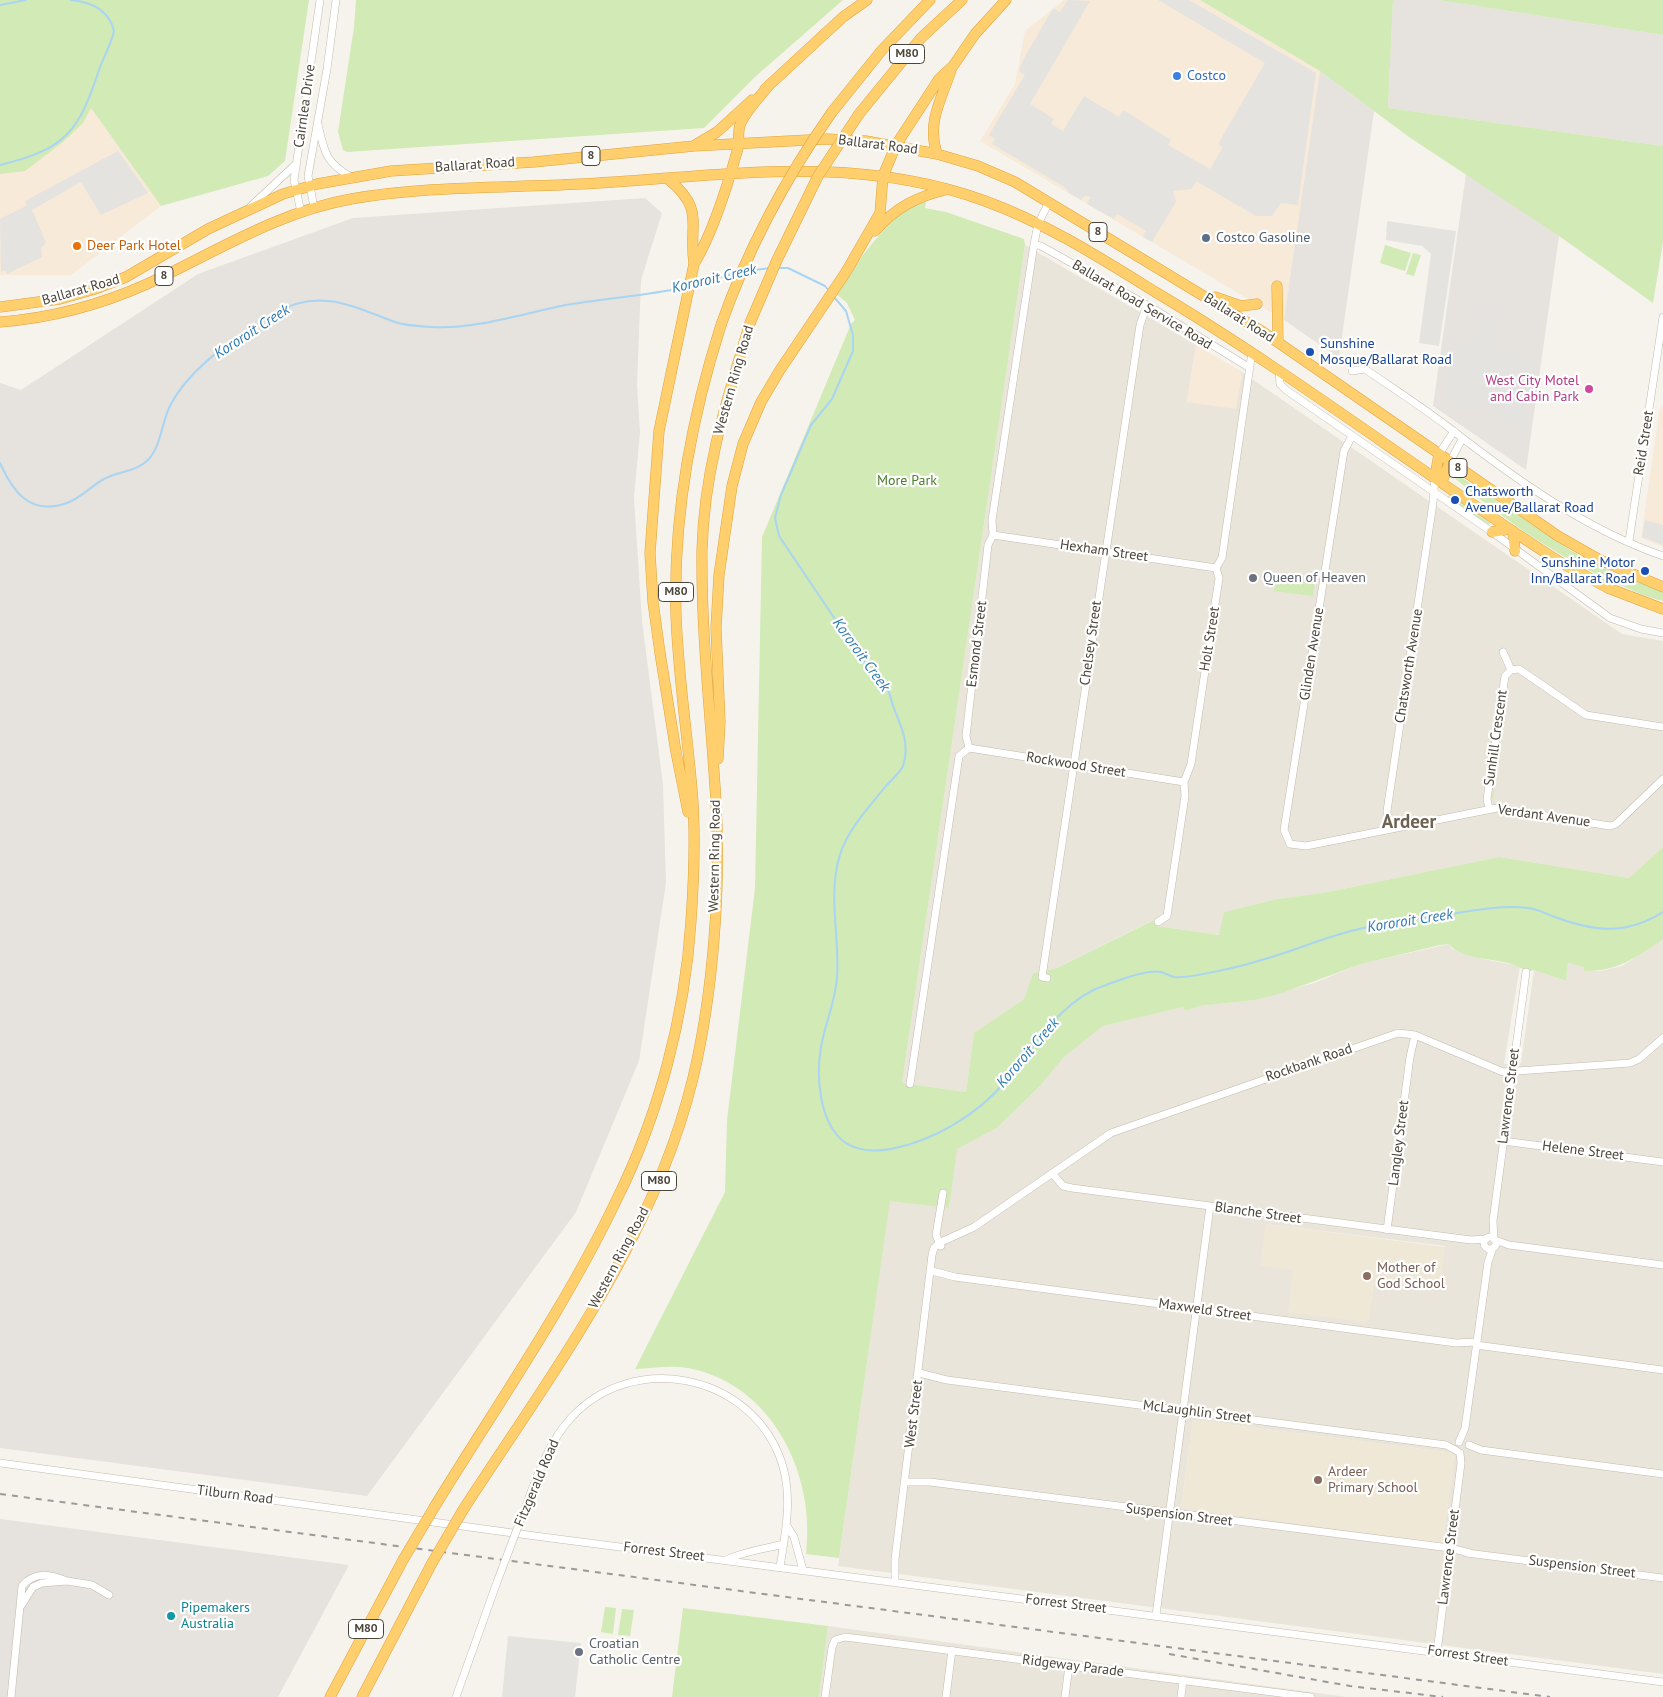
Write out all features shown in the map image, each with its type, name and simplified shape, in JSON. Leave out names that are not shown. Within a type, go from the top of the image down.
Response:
[{"type":"highway","points":[[694,146],[717,132],[843,17],[867,0]]},
{"type":"highway","name":"Western Ring Road","points":[[330,1697],[403,1560],[595,1243],[619,1196],[644,1135],[661,1085],[682,996],[691,924],[694,863],[692,791],[676,616],[678,526],[691,437],[702,386],[734,288],[774,203],[805,151],[832,112],[882,50],[930,0]]},
{"type":"highway","name":"Western Ring Road","points":[[362,1697],[432,1562],[463,1510],[593,1308],[631,1243],[677,1137],[694,1077],[704,1021],[717,878],[716,805],[705,659],[702,548],[706,500],[720,417],[750,323],[766,282],[818,176],[859,114],[922,38],[962,0]]},
{"type":"highway","points":[[716,805],[720,722],[716,628],[719,575],[732,486],[743,444],[761,402],[805,329],[846,272],[880,213],[884,176],[896,145],[939,79],[952,66],[975,34],[1006,0]]},
{"type":"highway","points":[[937,154],[932,138],[934,116],[952,66]]},
{"type":"highway","points":[[694,863],[653,602],[650,552],[659,431],[694,264],[703,248],[731,174],[739,144],[740,124],[770,84]]},
{"type":"highway","name":"Ballarat Road","points":[[3,307],[60,299],[118,280],[145,267],[201,233],[249,208],[295,191],[351,177],[391,171],[534,162],[694,146],[827,138],[896,145],[978,166],[1015,182],[1278,342],[1438,454],[1579,548],[1614,567],[1663,587]]},
{"type":"highway","name":"Ballarat Road","points":[[3,322],[68,313],[152,282],[253,231],[301,212],[350,199],[409,192],[809,170],[884,176],[946,190],[992,204],[1038,224],[1079,245],[1252,352],[1511,530],[1584,576],[1663,609]]},
{"type":"highway","points":[[668,179],[683,191],[692,207],[694,222],[692,252],[694,264]]},
{"type":"highway","points":[[859,250],[880,226],[904,204],[922,196],[946,190]]},
{"type":"highway","points":[[145,267],[152,282]]},
{"type":"highway","points":[[1278,286],[1278,342]]},
{"type":"highway","points":[[1190,288],[1234,304],[1258,304]]},
{"type":"highway","points":[[1438,454],[1438,479]]},
{"type":"highway","points":[[1438,479],[1450,462]]},
{"type":"highway","points":[[1492,532],[1511,530],[1515,551]]},
{"type":"street","name":"Cairnlea Drive","points":[[301,212],[294,180],[320,0]]},
{"type":"street","name":"Cairnlea Drive","points":[[314,208],[308,173],[318,121],[336,0]]},
{"type":"street","points":[[318,121],[324,149],[330,161],[336,168],[351,177]]},
{"type":"street","points":[[249,208],[296,164]]},
{"type":"street","name":"Esmond Street","points":[[969,748],[966,736],[988,545],[993,535],[992,520],[1034,244],[1038,224],[1049,202]]},
{"type":"street","name":"Ballarat Road Service Road","points":[[1034,244],[1041,246],[1147,305],[1250,368]]},
{"type":"street","name":"Chelsey Street","points":[[1047,978],[1042,977],[1104,551],[1140,325],[1147,305]]},
{"type":"street","name":"Reid Street","points":[[1629,541],[1663,317]]},
{"type":"street","name":"Holt Street","points":[[1158,922],[1167,916],[1185,796],[1184,782],[1191,764],[1219,578],[1216,568],[1222,558],[1252,352]]},
{"type":"street","points":[[1352,371],[1365,369],[1454,431],[1462,439],[1573,514],[1640,548],[1663,556]]},
{"type":"street","points":[[1279,370],[1280,384],[1286,390],[1435,498],[1492,532],[1515,551],[1610,618],[1641,629],[1663,633]]},
{"type":"street","points":[[1438,454],[1454,431]]},
{"type":"street","name":"Glinden Avenue","points":[[1290,844],[1284,830],[1344,451],[1352,436]]},
{"type":"street","points":[[1450,462],[1462,439]]},
{"type":"street","name":"Chatsworth Avenue","points":[[1388,829],[1387,811],[1438,479]]},
{"type":"street","name":"Hexham Street","points":[[993,535],[1216,568]]},
{"type":"street","points":[[1503,652],[1511,670],[1519,669],[1586,715],[1663,727]]},
{"type":"street","name":"Sunhill Crescent","points":[[1489,809],[1487,799],[1504,682],[1507,672],[1511,670]]},
{"type":"street","points":[[910,1084],[959,756],[969,748]]},
{"type":"street","name":"Rockwood Street","points":[[969,748],[1184,782]]},
{"type":"street","name":"Verdant Avenue","points":[[1290,844],[1306,846],[1497,808],[1610,826],[1616,824],[1663,779]]},
{"type":"street","name":"Lawrence Street","points":[[1436,1652],[1526,972]]},
{"type":"street","name":"Rockbank Road","points":[[940,1244],[961,1239],[974,1227],[1111,1133],[1386,1036],[1398,1033],[1412,1034]]},
{"type":"street","points":[[1412,1034],[1503,1072],[1630,1063],[1639,1059],[1663,1038]]},
{"type":"street","name":"Langley Street","points":[[1388,1230],[1412,1034]]},
{"type":"street","name":"Helene Street","points":[[1503,1141],[1663,1162]]},
{"type":"street","name":"Blanche Street","points":[[1052,1173],[1062,1186],[1072,1188],[1490,1243]]},
{"type":"street","name":"West Street","points":[[892,1581],[932,1272],[940,1244],[936,1234],[943,1193]]},
{"type":"street","points":[[1156,1615],[1210,1206]]},
{"type":"street","points":[[1490,1243],[1663,1266]]},
{"type":"street","name":"Maxweld Street","points":[[932,1272],[955,1277],[1663,1370]]},
{"type":"street","name":"McLaughlin Street","points":[[918,1377],[1183,1410],[1463,1448]]},
{"type":"street","name":"Fitzgerald Road","points":[[456,1697],[497,1582],[546,1456],[556,1438],[571,1418],[588,1402],[610,1389],[630,1382],[673,1378],[697,1382],[733,1398],[761,1424],[779,1455],[788,1489],[786,1526],[780,1567]]},
{"type":"street","points":[[1463,1448],[1663,1474]]},
{"type":"street","name":"Tilburn Road","points":[[0,1463],[469,1526]]},
{"type":"street","name":"Suspension Street","points":[[905,1479],[1663,1578]]},
{"type":"street","name":"Forrest Street","points":[[469,1526],[1663,1682]]},
{"type":"street","points":[[786,1526],[794,1537],[803,1570]]},
{"type":"street","points":[[726,1560],[741,1552],[784,1544]]},
{"type":"street","points":[[11,1697],[21,1607],[33,1586],[42,1583],[67,1581],[92,1585],[108,1594]]},
{"type":"street","name":"Ridgeway Parade","points":[[825,1697],[832,1647],[835,1640],[844,1637],[1311,1697]]},
{"type":"street","points":[[946,1697],[952,1650]]},
{"type":"street","points":[[1065,1697],[1069,1666]]},
{"type":"street","points":[[1181,1697],[1183,1680]]},
{"type":"shaded area","points":[[1064,0],[1200,0],[1320,71],[1284,320],[980,141],[1015,84],[1025,31]]},
{"type":"shaded area","points":[[1068,0],[1090,1],[1030,104],[1054,119],[1051,124],[1063,131],[1084,96],[1119,117],[1123,110],[1171,140],[1168,145],[1210,169],[1223,147],[1218,144],[1265,63],[1158,0],[1189,0],[1316,73],[1298,205],[1281,203],[1272,216],[1256,216],[1196,181],[1192,189],[1173,191],[1176,202],[1152,242],[1143,237],[1146,231],[1117,214],[1114,219],[1087,204],[1091,197],[1085,196],[1081,200],[1069,193],[1066,188],[992,144],[995,139],[989,135],[1025,75],[1019,71],[1022,62],[1053,8],[1060,12]]},
{"type":"shaded area","points":[[1393,0],[1438,0],[1663,35],[1663,146],[1388,108]]},
{"type":"shaded area","points":[[1320,71],[1374,111],[1339,358],[1284,320]]},
{"type":"shaded area","name":"Deer Park Hotel","points":[[91,108],[161,206],[71,275],[0,275],[0,174],[25,170],[63,142]]},
{"type":"shaded area","points":[[118,151],[148,193],[101,215],[81,182],[32,210],[46,242],[41,248],[42,257],[7,274],[5,270],[1,272],[0,219],[26,206],[25,201]]},
{"type":"shaded area","points":[[1466,174],[1559,236],[1526,470],[1433,406]]},
{"type":"shaded area","points":[[645,198],[662,213],[641,280],[637,385],[640,432],[634,498],[642,621],[663,785],[666,883],[639,1061],[576,1212],[367,1496],[0,1448],[0,383],[21,390],[198,274],[353,218]]},
{"type":"shaded area","points":[[1387,221],[1456,231],[1439,346],[1419,343],[1431,254],[1422,246],[1386,240]]},
{"type":"shaded area","points":[[1025,245],[1196,345],[1187,402],[1241,375],[1239,370],[1622,634],[1663,641],[1663,847],[1629,878],[1499,857],[1323,893],[1277,899],[1224,912],[1220,935],[1157,926],[1153,920],[1057,968],[1033,973],[1024,999],[974,1033],[966,1092],[902,1083]]},
{"type":"shaded area","points":[[1478,313],[1501,316],[1497,351],[1538,357],[1527,433],[1521,432],[1484,407],[1453,402],[1447,388],[1443,361],[1445,340],[1474,343]]},
{"type":"shaded area","points":[[1196,345],[1239,370],[1242,375],[1236,409],[1187,402]]},
{"type":"shaded area","points":[[1660,406],[1663,407],[1663,547],[1641,538]]},
{"type":"shaded area","points":[[1645,520],[1663,525],[1663,545],[1642,537]]},
{"type":"shaded area","points":[[1663,940],[1663,1674],[838,1566],[890,1200],[949,1208],[956,1149],[997,1128],[1041,1085],[1063,1058],[1103,1026],[1183,1007],[1185,1011],[1199,1006],[1255,1000],[1314,983],[1361,964],[1449,944],[1452,949],[1483,959],[1520,966],[1504,1064],[1521,1063],[1534,970],[1566,981],[1568,963],[1584,967],[1584,970],[1600,971],[1622,966]],"holes":[[[1266,1224],[1445,1246],[1445,1247],[1374,1281],[1368,1321],[1289,1312],[1293,1271]],[[1193,1420],[1454,1453],[1443,1543],[1181,1507]]]},
{"type":"shaded area","name":"Mother of God School","points":[[1266,1224],[1445,1247],[1440,1289],[1374,1281],[1368,1321],[1365,1322],[1288,1312],[1293,1271],[1260,1266]]},
{"type":"shaded area","name":"Ardeer Primary School","points":[[1193,1420],[1454,1453],[1443,1543],[1181,1508]]},
{"type":"shaded area","points":[[0,1519],[349,1565],[278,1697],[0,1697]]},
{"type":"shaded area","points":[[828,1626],[1156,1671],[1347,1697],[819,1697]]},
{"type":"shaded area","points":[[508,1636],[581,1643],[575,1697],[502,1697]]},
{"type":"green space","points":[[0,0],[309,0],[285,161],[268,176],[161,206],[91,108],[83,123],[63,142],[25,171],[0,174]]},
{"type":"green space","points":[[356,0],[843,0],[756,76],[704,128],[347,152],[343,150],[338,132],[354,27]]},
{"type":"green space","points":[[1200,0],[1393,0],[1388,108],[1663,146],[1663,242],[1653,303],[1559,236],[1409,137],[1320,71]]},
{"type":"green space","points":[[1438,0],[1663,0],[1663,35]]},
{"type":"green space","name":"More Park","points":[[926,202],[925,208],[946,212],[1024,239],[1025,245],[902,1083],[966,1092],[974,1033],[1024,999],[1033,973],[1057,968],[1154,920],[1157,926],[1219,935],[1224,912],[1277,899],[1323,893],[1499,857],[1629,878],[1663,847],[1663,940],[1626,962],[1607,969],[1584,971],[1584,967],[1568,963],[1566,981],[1534,970],[1526,972],[1509,963],[1465,954],[1449,944],[1440,945],[1361,964],[1282,993],[1255,1000],[1199,1006],[1185,1011],[1183,1007],[1103,1026],[1063,1058],[1041,1085],[997,1128],[957,1149],[949,1208],[890,1201],[839,1558],[806,1554],[807,1524],[804,1493],[795,1464],[782,1437],[765,1413],[743,1393],[718,1377],[682,1367],[635,1369],[725,1192],[727,1120],[755,888],[762,537],[851,324],[855,320],[847,303],[835,293],[887,227],[900,215]]},
{"type":"green space","points":[[1385,245],[1411,253],[1405,271],[1380,263]]},
{"type":"green space","points":[[1413,253],[1421,255],[1414,276],[1406,274]]},
{"type":"green space","points":[[1449,469],[1570,550],[1623,578],[1624,576],[1663,592],[1663,601],[1646,596],[1598,575],[1553,550],[1490,507],[1451,475]]},
{"type":"green space","points":[[1449,495],[1490,523],[1489,525],[1448,497]]},
{"type":"green space","points":[[1276,575],[1315,581],[1313,596],[1274,591]]},
{"type":"green space","points":[[1500,754],[1493,799],[1492,799],[1497,755]]},
{"type":"green space","points":[[605,1607],[616,1608],[613,1634],[601,1632]]},
{"type":"green space","points":[[683,1608],[828,1626],[819,1697],[672,1697]]},
{"type":"green space","points":[[622,1609],[634,1610],[630,1636],[618,1635]]},
{"type":"waterway","name":"Kororoit Creek","points":[[0,5],[26,0]]},
{"type":"waterway","name":"Kororoit Creek","points":[[0,165],[23,159],[56,144],[77,122],[85,107],[114,31],[104,12],[93,5],[71,0]]},
{"type":"waterway","name":"Kororoit Creek","points":[[746,271],[771,268]]},
{"type":"waterway","name":"Kororoit Creek","points":[[778,268],[788,268],[825,286],[829,291]]},
{"type":"waterway","name":"Kororoit Creek","points":[[693,285],[736,273]]},
{"type":"waterway","name":"Kororoit Creek","points":[[0,463],[17,492],[33,504],[43,506],[67,503],[104,479],[138,467],[153,454],[171,404],[191,376],[232,341],[276,313],[292,305],[307,301],[322,300],[336,302],[395,322],[413,326],[447,327],[499,320],[566,305],[686,287]]},
{"type":"waterway","name":"Kororoit Creek","points":[[834,297],[846,311],[853,335],[853,351],[832,399],[811,425],[781,495],[775,518],[779,536],[870,671],[886,684],[902,731],[906,751],[902,769],[885,787],[852,829],[842,848],[836,873],[834,903],[837,978],[821,1047],[819,1084],[824,1110],[829,1122],[843,1141],[860,1149],[885,1150],[923,1140],[953,1125],[968,1116],[994,1094],[1050,1026],[1075,1001],[1090,992],[1134,976],[1155,971],[1174,977],[1202,974],[1251,963],[1359,929],[1489,908],[1518,907],[1539,910],[1584,926],[1610,929],[1636,925],[1663,912]]},
{"type":"railway","points":[[0,1494],[1550,1697]]},
{"type":"railway","points":[[1169,1654],[1350,1686],[1443,1697]]},
{"type":"place","name":"Costco","points":[[1177,76]]},
{"type":"place","name":"Costco Gasoline","points":[[1206,238]]},
{"type":"place","name":"Deer Park Hotel","points":[[77,246]]},
{"type":"place","name":"Sunshine Mosque/Ballarat Road","points":[[1310,352]]},
{"type":"place","name":"West City Motel and Cabin Park","points":[[1589,389]]},
{"type":"place","name":"Chatsworth Avenue/Ballarat Road","points":[[1455,500]]},
{"type":"place","name":"Sunshine Motor Inn/Ballarat Road","points":[[1645,571]]},
{"type":"place","name":"Queen of Heaven","points":[[1253,578]]},
{"type":"place","name":"Mother of God School","points":[[1367,1276]]},
{"type":"place","name":"Ardeer Primary School","points":[[1318,1480]]},
{"type":"place","name":"Pipemakers Australia","points":[[171,1616]]},
{"type":"place","name":"Croatian Catholic Centre","points":[[579,1652]]},
{"type":"district","name":"Ardeer","points":[[1409,823]]}]
